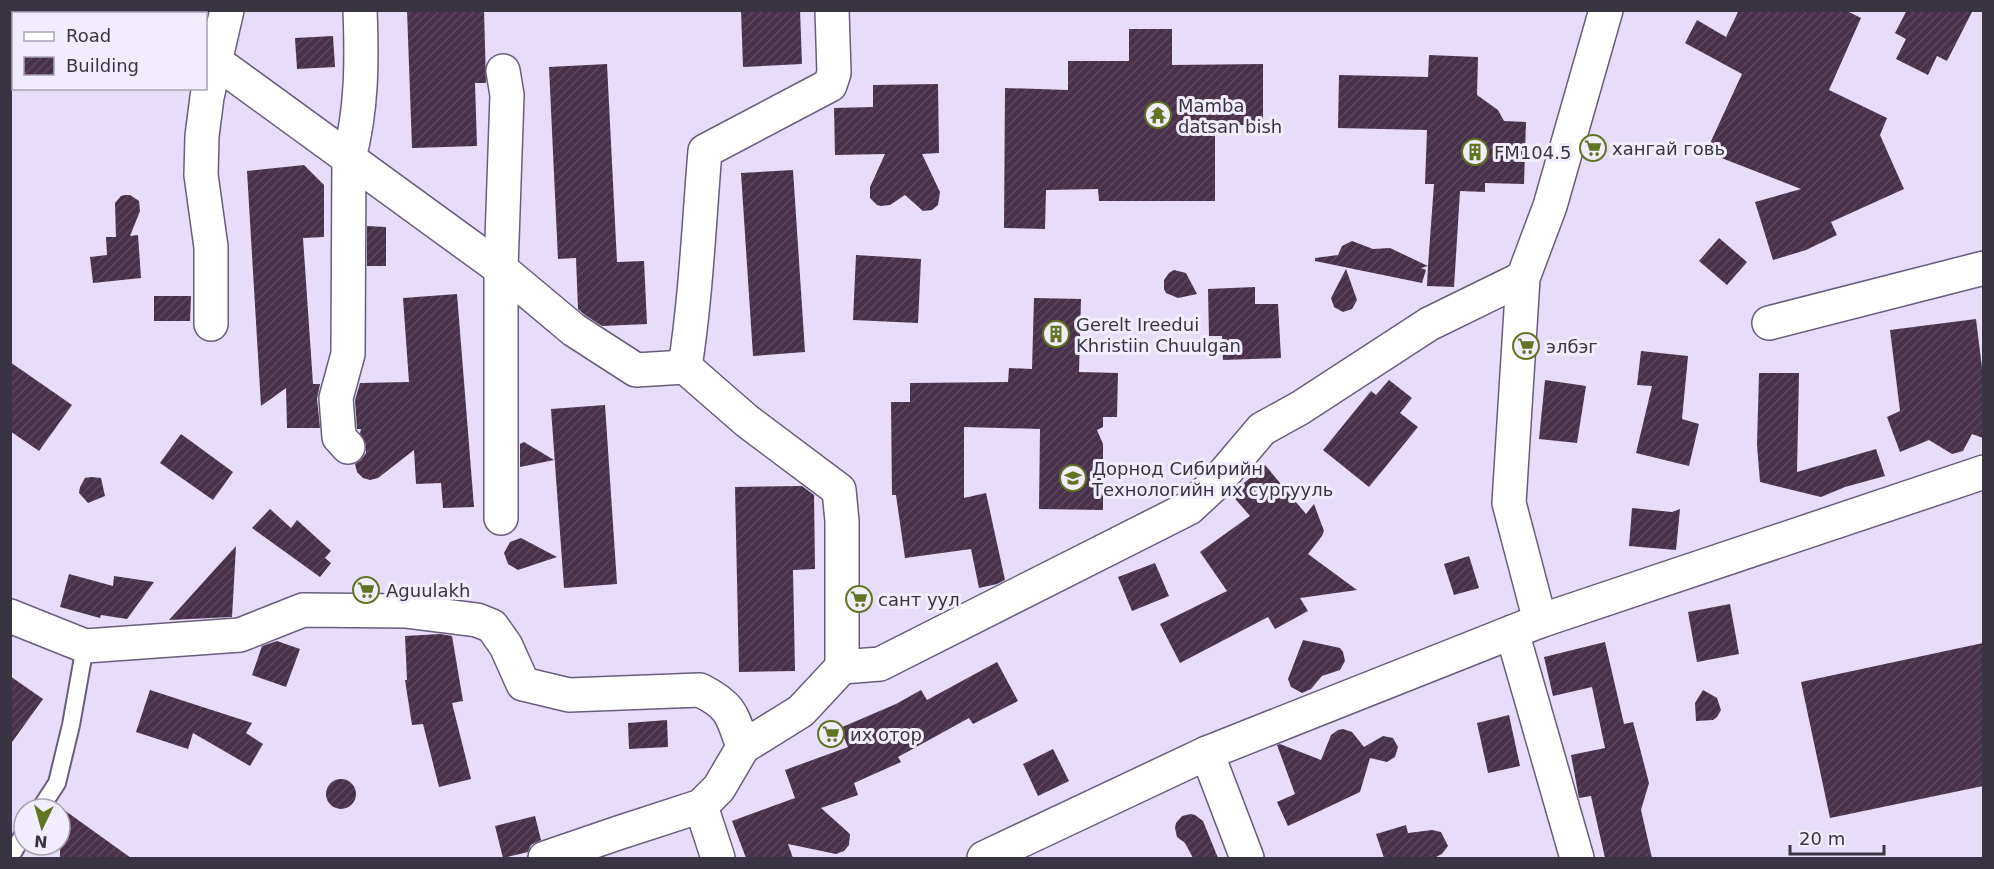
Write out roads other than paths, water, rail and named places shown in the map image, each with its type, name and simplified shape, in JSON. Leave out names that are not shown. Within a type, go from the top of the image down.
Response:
[{"type":"street","points":[[211,324],[211,247],[201,175],[210,58],[227,10]]},
{"type":"street","points":[[348,447],[339,436],[336,398],[348,354],[349,158],[356,132],[361,65],[360,10]]},
{"type":"street","points":[[685,367],[693,313],[705,151],[830,85],[834,73],[832,10]]},
{"type":"street","points":[[1576,858],[1526,627],[1509,503],[1523,278],[1550,206],[1606,10]]},
{"type":"street","points":[[210,58],[501,268],[574,330],[636,370],[685,367],[747,421],[839,490],[842,521],[842,667]]},
{"type":"street","points":[[501,518],[501,268],[507,95],[503,71]]},
{"type":"street","points":[[1769,323],[1983,268]]},
{"type":"street","points":[[545,858],[701,807],[719,788],[743,747],[801,711],[842,667],[880,664],[1189,508],[1217,482],[1262,429],[1300,408],[1429,324],[1523,278]]},
{"type":"street","points":[[984,858],[1207,753],[1526,627],[1983,472]]},
{"type":"street","points":[[10,616],[85,646],[240,635],[303,610],[405,611],[477,620],[492,626],[506,646],[523,684],[569,695],[700,690],[719,699],[732,715],[743,747]]},
{"type":"street","points":[[1207,753],[1246,858]]},
{"type":"street","points":[[701,807],[718,858]]},
{"type":"lane","points":[[48,797],[57,783],[71,725],[85,646]]},
{"type":"place","name":"Mamba datsan bish","points":[[1158,115]]},
{"type":"place","name":"хангай говь","points":[[1593,148]]},
{"type":"place","name":"FM104.5","points":[[1475,152]]},
{"type":"place","name":"Gerelt Ireedui Khristiin Chuulgan","points":[[1056,334]]},
{"type":"place","name":"элбэг","points":[[1526,346]]},
{"type":"place","name":"Дорнод Сибирийн Технологийн их сургууль","points":[[1073,478]]},
{"type":"place","name":"Aguulakh","points":[[366,590]]},
{"type":"place","name":"сант уул","points":[[859,599]]},
{"type":"place","name":"их отор","points":[[831,734]]}]
